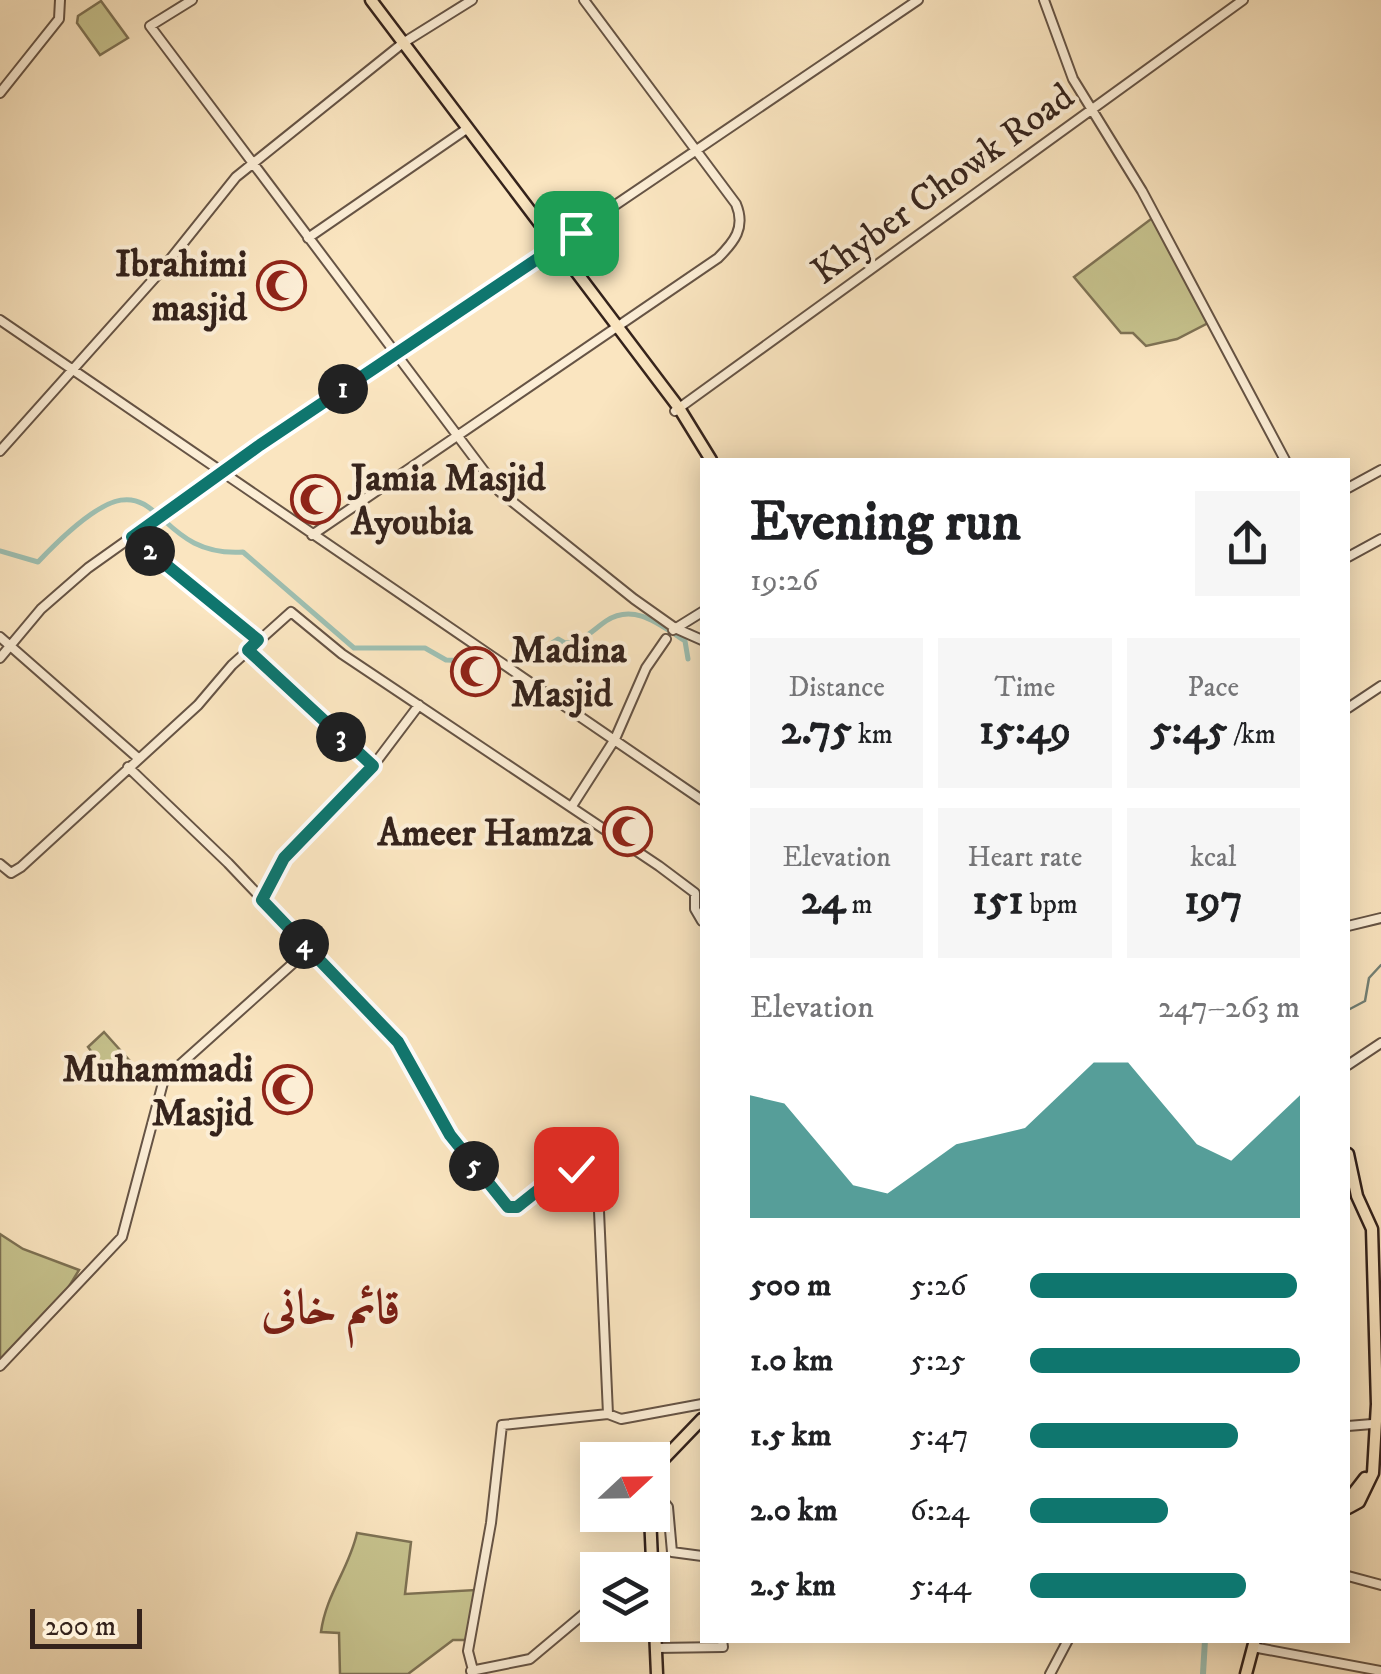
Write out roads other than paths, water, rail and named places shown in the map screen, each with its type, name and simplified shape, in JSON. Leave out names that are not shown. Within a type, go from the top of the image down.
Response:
[{"type":"main road","points":[[371,0],[617,327],[707,458]]},
{"type":"main road","points":[[1350,1163],[1357,1196],[1372,1229],[1379,1404],[1373,1473],[1359,1502],[1350,1507]]},
{"type":"main road","points":[[1350,1187],[1366,1229],[1372,1424],[1367,1471],[1350,1498]]},
{"type":"main road","points":[[670,1454],[700,1421]]},
{"type":"main road","points":[[670,1457],[700,1430]]},
{"type":"main road","points":[[648,1532],[657,1648],[654,1674]]},
{"type":"main road","points":[[652,1642],[654,1674]]},
{"type":"main road","points":[[1249,1674],[1257,1643]]},
{"type":"street","points":[[0,93],[59,19],[60,0]]},
{"type":"street","points":[[192,0],[150,26],[394,356],[510,503],[674,629],[700,639]]},
{"type":"street","points":[[0,451],[160,272],[221,192],[402,43],[472,0]]},
{"type":"street","points":[[312,534],[718,258],[739,231],[741,217],[736,204],[584,0]]},
{"type":"street","points":[[0,658],[44,606],[132,537],[918,0]]},
{"type":"street","points":[[1044,0],[1060,51],[1284,458]]},
{"type":"street","name":"Khyber Chowk Road","points":[[676,408],[1243,0]]},
{"type":"street","points":[[308,238],[468,128]]},
{"type":"street","points":[[0,320],[700,799]]},
{"type":"street","points":[[1350,487],[1381,470]]},
{"type":"street","points":[[132,537],[258,640]]},
{"type":"street","points":[[1350,556],[1381,539]]},
{"type":"street","points":[[0,864],[4,875],[20,867],[198,705],[287,613],[295,613],[342,654],[572,806],[695,894],[695,909],[700,918]]},
{"type":"street","points":[[674,629],[700,613]]},
{"type":"street","points":[[0,637],[138,758]]},
{"type":"street","points":[[572,806],[615,739],[646,668],[666,639]]},
{"type":"street","points":[[248,650],[373,766]]},
{"type":"street","points":[[1350,707],[1381,686]]},
{"type":"street","points":[[262,900],[284,858],[373,766],[419,705]]},
{"type":"street","points":[[128,767],[398,1042],[450,1135],[508,1207],[517,1207],[571,1164],[590,1188],[599,1211],[608,1414]]},
{"type":"street","points":[[1350,926],[1381,918]]},
{"type":"street","points":[[0,1366],[122,1237],[164,1080],[309,949]]},
{"type":"street","points":[[1350,1064],[1381,1043]]},
{"type":"street","points":[[580,1617],[530,1659],[472,1673],[468,1651],[491,1523],[502,1425],[608,1414],[621,1419],[700,1404]]},
{"type":"street","points":[[1350,1426],[1372,1424]]},
{"type":"street","points":[[670,1530],[672,1552],[700,1556]]},
{"type":"street","points":[[1350,1576],[1381,1584]]},
{"type":"street","points":[[657,1648],[723,1647],[722,1643]]},
{"type":"street","points":[[1050,1674],[1066,1643]]},
{"type":"street","points":[[1257,1643],[1381,1671]]},
{"type":"waterway","points":[[0,551],[38,562],[80,522],[110,503],[132,500],[149,508],[184,537],[209,549],[243,552],[354,648],[425,648],[446,660],[495,662]]},
{"type":"waterway","points":[[506,664],[526,660],[558,639],[565,643],[578,640],[606,621],[627,614],[647,618],[685,641],[688,659]]},
{"type":"waterway","points":[[1350,1009],[1365,1001],[1369,978],[1381,965]]},
{"type":"waterway","points":[[1203,1674],[1205,1643]]},
{"type":"place","name":"Ibrahimi masjid","points":[[282,285]]},
{"type":"place","name":"Jamia Masjid Ayoubia","points":[[316,499]]},
{"type":"place","name":"Madina Masjid","points":[[476,671]]},
{"type":"place","name":"Ameer Hamza","points":[[628,832]]},
{"type":"place","name":"Muhammadi Masjid","points":[[288,1090]]},
{"type":"district","name":"قائم خانى","points":[[331,1306]]}]
